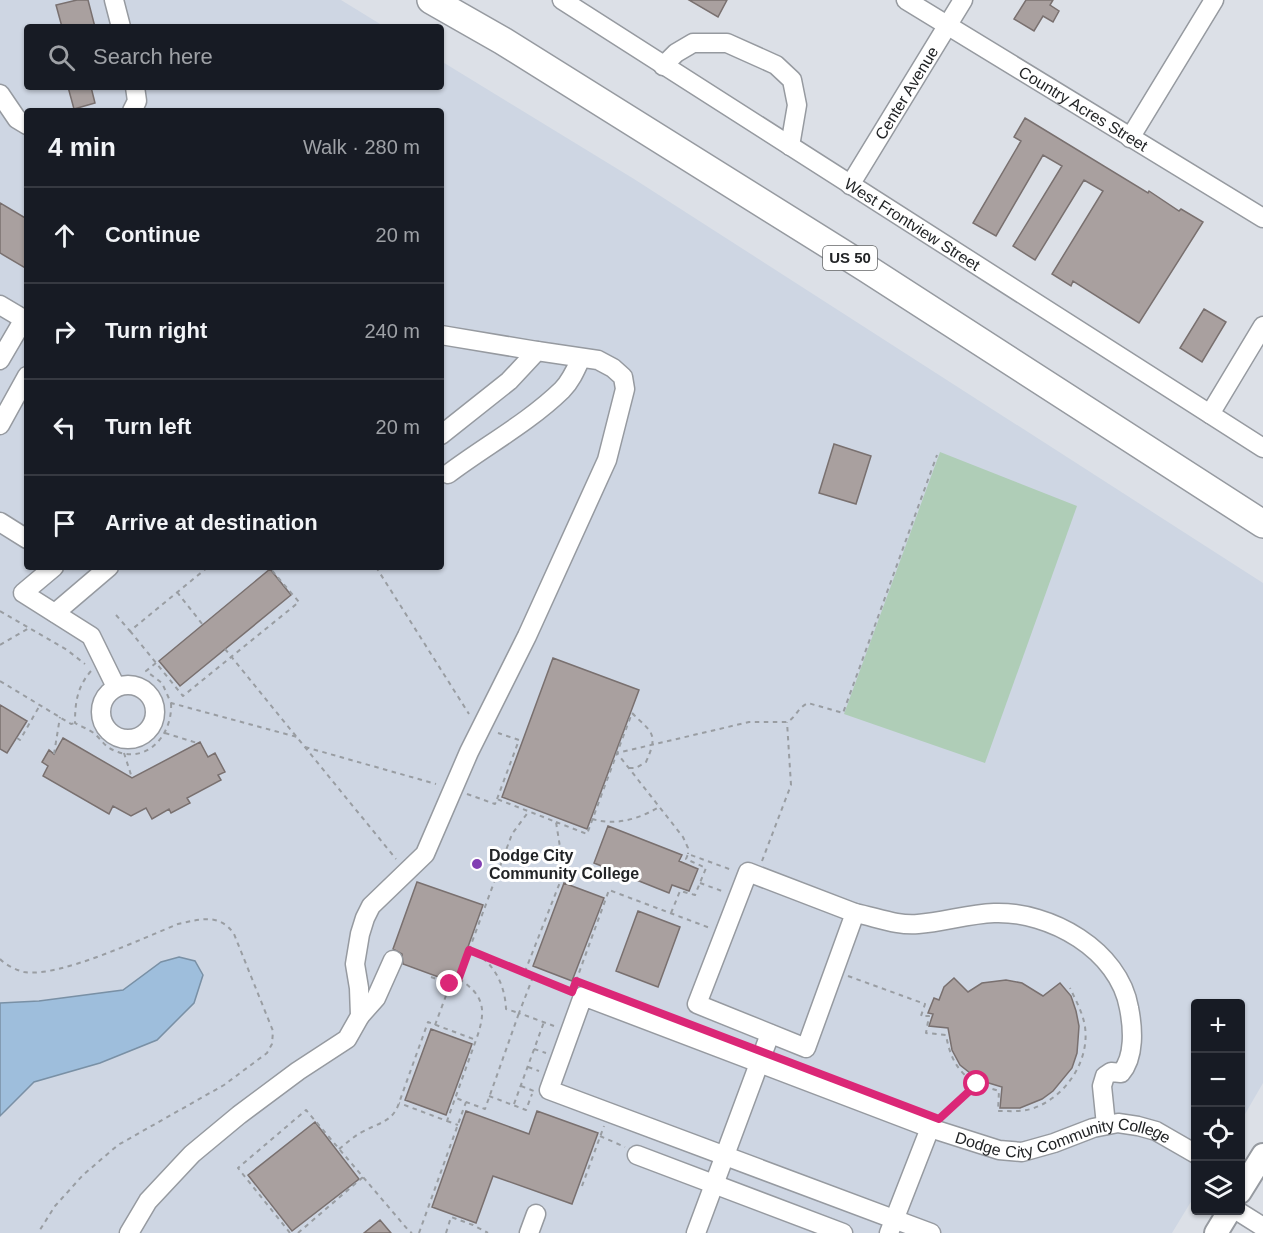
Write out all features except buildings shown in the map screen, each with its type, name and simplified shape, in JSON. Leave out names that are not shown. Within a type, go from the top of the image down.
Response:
[{"type":"highway","name":"US 50","points":[[431,0],[503,41],[866,268],[1263,524]]},
{"type":"main road","points":[[1245,1181],[1263,1155]]},
{"type":"main road","points":[[1216,1233],[1227,1215]]},
{"type":"street","points":[[114,0],[121,24]]},
{"type":"street","name":"West Frontview Street","points":[[562,0],[1263,448]]},
{"type":"street","name":"Country Acres Street","points":[[906,0],[1263,218]]},
{"type":"street","name":"Center Avenue","points":[[850,184],[963,0]]},
{"type":"street","points":[[1130,138],[1214,0]]},
{"type":"street","points":[[663,66],[676,52],[693,43],[726,43],[776,66],[792,80],[797,105],[790,147]]},
{"type":"street","points":[[133,108],[136,101],[135,90]]},
{"type":"street","points":[[0,94],[17,119],[24,123]]},
{"type":"street","points":[[0,304],[24,319]]},
{"type":"street","points":[[0,360],[24,322]]},
{"type":"street","points":[[1210,414],[1261,335]]},
{"type":"street","points":[[360,1016],[355,964],[360,934],[371,906],[425,854],[482,726],[527,636],[607,460],[625,389],[623,377],[613,368],[598,360],[444,336]]},
{"type":"street","points":[[444,433],[509,381],[537,351]]},
{"type":"street","points":[[448,474],[504,436],[563,389],[581,357]]},
{"type":"street","points":[[0,425],[24,381]]},
{"type":"street","points":[[0,522],[24,537]]},
{"type":"street","points":[[50,570],[23,593],[91,636],[116,687]]},
{"type":"street","points":[[56,613],[106,570]]},
{"type":"street","points":[[855,913],[806,1048],[696,1004],[738,897],[752,875],[855,913],[891,922],[917,924],[997,912],[1046,922],[1088,943],[1106,962],[1127,998],[1131,1017],[1131,1044],[1127,1066],[1121,1073],[1111,1072],[1105,1076],[1102,1086],[1106,1125]]},
{"type":"street","points":[[129,1233],[148,1201],[192,1154],[272,1090],[347,1039],[360,1016],[376,998],[393,960]]},
{"type":"street","name":"Dodge City Community College","points":[[931,1233],[892,1226],[725,1156],[549,1090],[583,996],[759,1063],[934,1123],[999,1150],[1022,1152],[1093,1128],[1106,1125],[1128,1125],[1156,1131],[1191,1151]]},
{"type":"street","points":[[696,1233],[770,1034]]},
{"type":"street","name":"Dodge City Community College","points":[[892,1226],[934,1123]]},
{"type":"street","points":[[637,1155],[843,1233]]},
{"type":"street","points":[[529,1233],[536,1214]]},
{"type":"street","points":[[1244,1215],[1263,1227]]},
{"type":"path","points":[[617,753],[749,722],[791,721],[798,710],[808,703],[843,713],[937,455]]},
{"type":"path","points":[[130,631],[204,570]]},
{"type":"path","points":[[116,615],[183,696],[299,602],[272,570]]},
{"type":"path","points":[[305,747],[453,789],[495,804],[519,740],[475,723],[378,570]]},
{"type":"path","points":[[177,592],[203,625]]},
{"type":"path","points":[[0,611],[67,650],[93,669],[82,682],[78,692],[75,723]]},
{"type":"path","points":[[0,645],[29,628]]},
{"type":"path","points":[[225,649],[406,871]]},
{"type":"path","points":[[0,681],[71,724],[75,723],[96,735],[108,748],[124,753],[136,753],[147,750],[158,743],[172,715],[168,692],[160,681],[146,671],[156,663]]},
{"type":"path","points":[[160,681],[166,675]]},
{"type":"path","points":[[171,703],[297,737]]},
{"type":"path","points":[[17,738],[20,740],[40,705]]},
{"type":"path","points":[[497,799],[587,834],[632,712],[652,733],[653,745],[646,762],[636,768],[629,768]]},
{"type":"path","points":[[54,754],[60,717]]},
{"type":"path","points":[[688,854],[752,875],[791,785],[787,722]]},
{"type":"path","points":[[165,733],[197,743]]},
{"type":"path","points":[[124,753],[132,778]]},
{"type":"path","points":[[617,753],[683,837],[688,848],[686,859],[706,868],[695,895],[680,891],[671,913]]},
{"type":"path","points":[[592,819],[603,822],[625,820],[645,816],[659,807]]},
{"type":"path","points":[[431,977],[456,986],[512,834],[530,811]]},
{"type":"path","points":[[524,974],[564,872],[556,822]]},
{"type":"path","points":[[700,883],[738,897]]},
{"type":"path","points":[[574,987],[609,890],[724,933]]},
{"type":"path","points":[[0,959],[5,964],[25,972],[56,970],[178,924],[198,920],[215,920],[228,925],[234,934],[273,1031],[272,1044],[267,1053],[224,1086],[118,1145],[83,1175],[55,1206],[38,1233]]},
{"type":"path","points":[[469,950],[572,992]]},
{"type":"path","points":[[480,955],[491,966],[500,982],[506,996],[506,1009],[557,1028]]},
{"type":"path","points":[[834,971],[925,1004],[921,1016],[929,1016],[926,1033],[946,1035],[950,1054],[963,1073],[977,1084],[999,1091],[998,1111],[1020,1111],[1048,1101],[1064,1089],[1081,1062],[1085,1028],[1080,1007],[1070,988]]},
{"type":"path","points":[[455,1098],[485,1108],[533,978]]},
{"type":"path","points":[[447,1121],[482,1024],[482,1003],[471,988],[459,979]]},
{"type":"path","points":[[435,1024],[450,984]]},
{"type":"path","points":[[339,1149],[352,1138],[393,1117],[428,1022],[476,1040]]},
{"type":"path","points":[[514,1105],[544,1022]]},
{"type":"path","points":[[534,1049],[548,1053]]},
{"type":"path","points":[[528,1067],[541,1071]]},
{"type":"path","points":[[934,1123],[977,1084]]},
{"type":"path","points":[[489,1096],[526,1110],[534,1091]]},
{"type":"path","points":[[419,1233],[466,1102]]},
{"type":"path","points":[[399,1103],[458,1125]]},
{"type":"path","points":[[290,1233],[238,1168],[306,1110],[412,1233]]},
{"type":"path","points":[[582,1186],[607,1118]]},
{"type":"path","points":[[600,1136],[630,1149],[637,1155]]},
{"type":"path","points":[[298,1233],[363,1177]]},
{"type":"path","points":[[446,1233],[451,1217],[473,1224],[488,1233]]},
{"type":"shaded area","name":"Dodge City Community College","points":[[0,0],[341,0],[380,24],[24,24],[24,90],[444,90],[444,63],[634,179],[1263,583],[1263,1083],[1245,1114],[1245,999],[1191,999],[1191,1202],[1172,1233],[0,1233]]},
{"type":"green space","points":[[940,452],[1077,506],[985,763],[844,714]]},
{"type":"water","points":[[179,957],[195,961],[203,975],[194,1003],[157,1040],[100,1063],[34,1082],[0,1116],[0,1003],[39,1001],[123,990],[161,962]]},
{"type":"place","name":"Dodge City Community College","points":[[477,864]]},
{"type":"route","points":[[450,984],[456,986],[469,950],[572,992],[576,981],[939,1119],[977,1084]]}]
